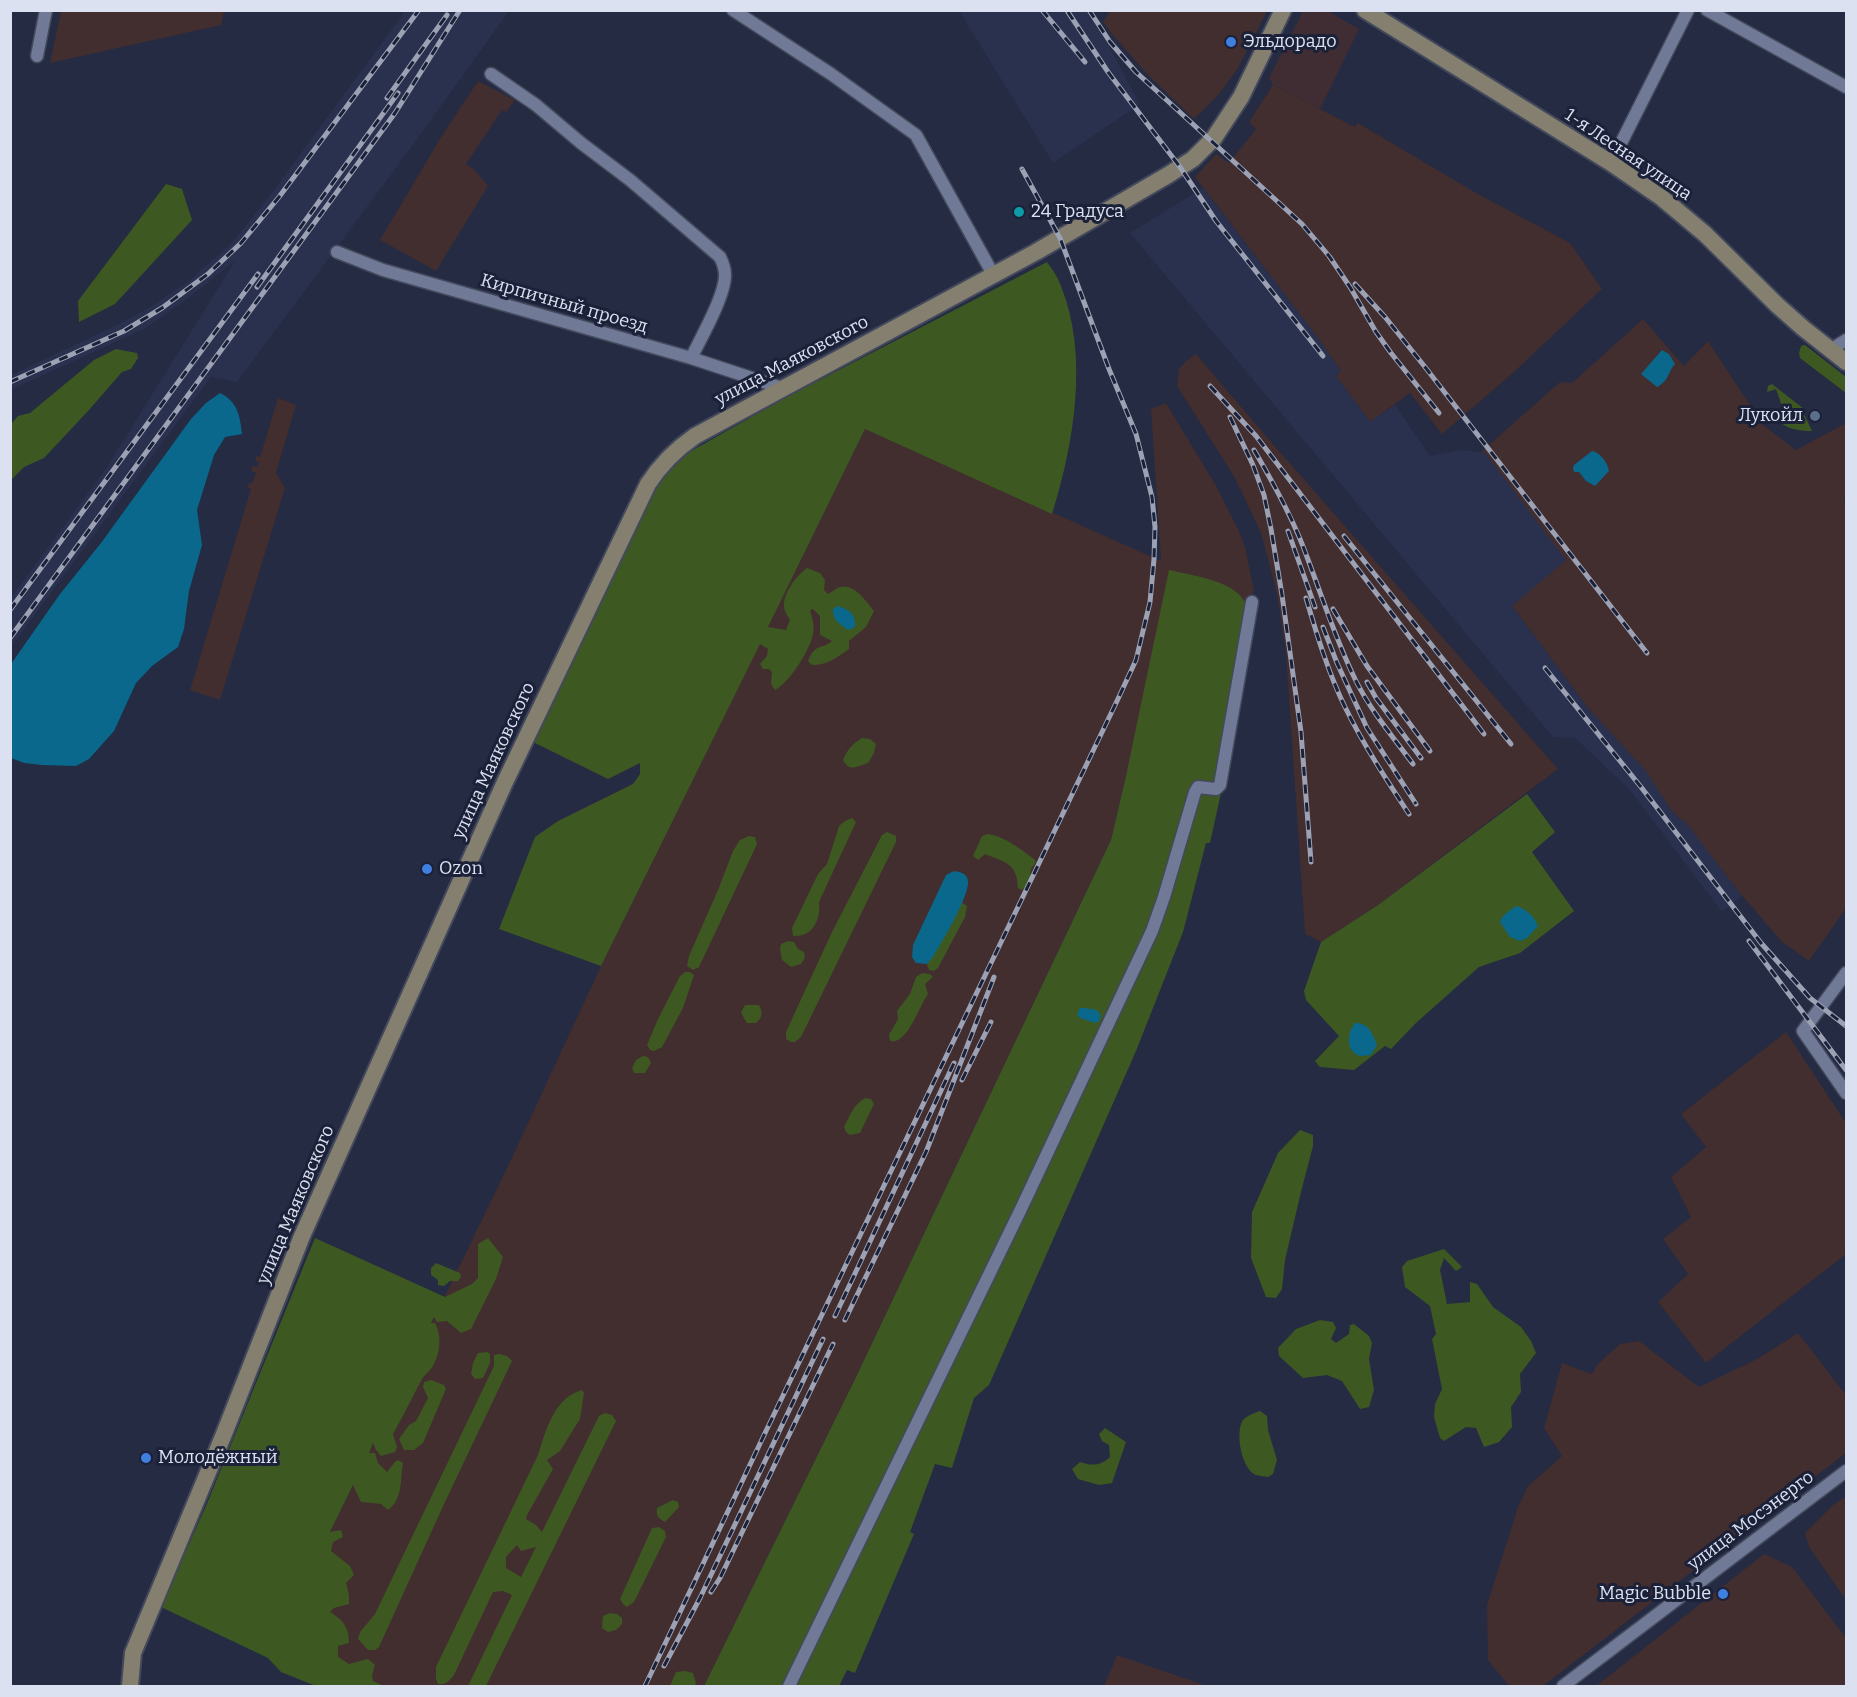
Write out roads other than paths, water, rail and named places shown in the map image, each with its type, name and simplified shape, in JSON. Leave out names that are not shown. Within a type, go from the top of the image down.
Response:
[{"type":"street","points":[[37,56],[45,10]]},
{"type":"street","points":[[732,10],[831,74],[916,135],[994,276]]},
{"type":"street","name":"улица Маяковского","points":[[130,1686],[133,1653],[224,1434],[302,1236],[505,782],[648,484],[678,447],[694,436],[994,276],[1193,159],[1214,138],[1241,97],[1283,10]]},
{"type":"street","name":"1-я Лесная улица","points":[[1365,10],[1611,163],[1662,198],[1706,234],[1765,294],[1803,328],[1846,362]]},
{"type":"street","points":[[1611,163],[1688,10]]},
{"type":"street","points":[[1707,10],[1846,87]]},
{"type":"street","points":[[491,74],[536,105],[630,180],[720,257],[724,265],[725,277],[717,305],[691,358]]},
{"type":"street","name":"Кирпичный проезд","points":[[337,252],[383,270],[691,358],[782,388]]},
{"type":"street","points":[[1833,351],[1846,340]]},
{"type":"street","points":[[789,1686],[1015,1222],[1152,931],[1195,792],[1198,787],[1216,789],[1220,785],[1252,602]]},
{"type":"street","points":[[1846,973],[1803,1031],[1846,1094]]},
{"type":"street","name":"улица Мосэнерго","points":[[1563,1686],[1846,1471]]},
{"type":"railway","points":[[10,382],[124,331],[162,308],[208,274],[241,243],[279,197],[419,10]]},
{"type":"railway","points":[[10,638],[395,113],[460,10]]},
{"type":"railway","points":[[1042,10],[1085,62]]},
{"type":"railway","points":[[1089,10],[1110,42],[1136,72],[1302,224],[1329,256],[1391,353],[1439,413]]},
{"type":"railway","points":[[1068,12],[1108,72],[1180,167],[1216,221],[1323,356]]},
{"type":"railway","points":[[387,98],[447,15]]},
{"type":"railway","points":[[257,287],[398,93]]},
{"type":"railway","points":[[645,1686],[1136,660],[1150,602],[1155,527],[1152,497],[1136,434],[1060,238],[1022,169]]},
{"type":"railway","points":[[10,610],[258,274]]},
{"type":"railway","points":[[1355,284],[1425,367],[1647,653]]},
{"type":"railway","points":[[1210,386],[1256,436],[1484,734]]},
{"type":"railway","points":[[1230,417],[1253,465],[1264,495],[1271,529],[1301,732],[1311,862]]},
{"type":"railway","points":[[1254,450],[1296,529],[1356,681],[1375,713],[1413,764]]},
{"type":"railway","points":[[1288,531],[1315,607]]},
{"type":"railway","points":[[1344,536],[1511,744]]},
{"type":"railway","points":[[1306,598],[1328,667],[1345,707],[1383,775],[1409,814]]},
{"type":"railway","points":[[1333,609],[1367,666],[1430,751]]},
{"type":"railway","points":[[1323,627],[1367,728],[1416,804]]},
{"type":"railway","points":[[1545,668],[1641,787],[1761,943],[1810,998],[1846,1026]]},
{"type":"railway","points":[[1367,682],[1376,698],[1421,758]]},
{"type":"railway","points":[[1749,941],[1846,1070]]},
{"type":"railway","points":[[845,1320],[926,1152],[994,977]]},
{"type":"railway","points":[[962,1080],[991,1022]]},
{"type":"railway","points":[[835,1316],[954,1063]]},
{"type":"railway","points":[[664,1666],[700,1598],[823,1339]]},
{"type":"railway","points":[[711,1592],[720,1578],[833,1344]]},
{"type":"place","name":"Эльдорадо","points":[[1231,42]]},
{"type":"place","name":"24 Градуса","points":[[1019,212]]},
{"type":"place","name":"Лукойл","points":[[1815,416]]},
{"type":"place","name":"Ozon","points":[[427,869]]},
{"type":"place","name":"Молодёжный","points":[[146,1458]]},
{"type":"place","name":"Magic Bubble","points":[[1723,1594]]}]
